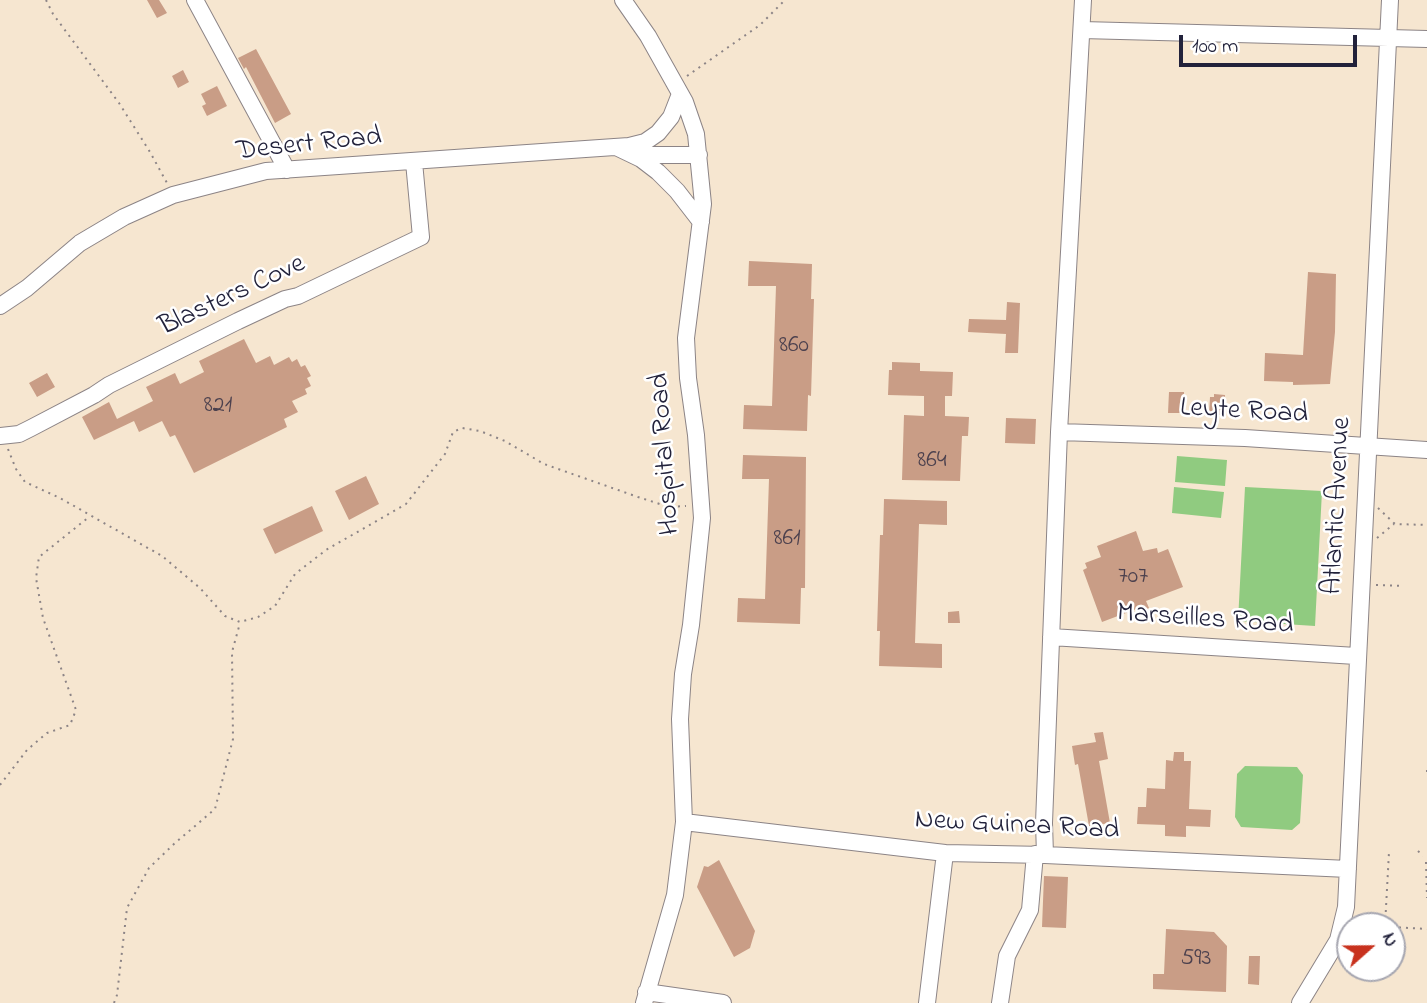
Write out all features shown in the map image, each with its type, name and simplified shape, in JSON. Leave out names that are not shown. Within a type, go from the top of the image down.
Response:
[{"type":"street","points":[[195,0],[287,170]]},
{"type":"street","name":"Hospital Road","points":[[623,0],[648,36],[677,89],[693,127],[699,155],[703,204],[686,338],[701,505],[680,719],[684,822],[674,895],[645,998]]},
{"type":"street","points":[[1000,1003],[1007,956],[1030,910],[1044,822],[1059,432],[1083,0]]},
{"type":"street","name":"Atlantic Avenue","points":[[1300,1003],[1338,940],[1346,906],[1356,656],[1390,0]]},
{"type":"street","points":[[1082,30],[1427,39]]},
{"type":"street","points":[[659,132],[671,117],[677,89]]},
{"type":"street","name":"Desert Road","points":[[0,306],[27,288],[80,243],[124,216],[173,195],[266,172],[616,147],[645,142],[659,132],[693,127]]},
{"type":"street","points":[[616,147],[659,172],[701,222]]},
{"type":"street","points":[[634,156],[699,155]]},
{"type":"street","name":"Blasters Cove","points":[[2,436],[19,434],[94,396],[109,385],[235,323],[421,237],[414,162]]},
{"type":"street","name":"Leyte Road","points":[[1059,432],[1245,438],[1427,450]]},
{"type":"street","name":"Marseilles Road","points":[[1051,637],[1356,656]]},
{"type":"street","name":"New Guinea Road","points":[[684,822],[945,853],[1348,869]]},
{"type":"street","points":[[928,1003],[945,853]]},
{"type":"street","points":[[645,998],[723,1003]]},
{"type":"path","points":[[46,0],[53,14],[119,103],[173,195]]},
{"type":"path","points":[[677,89],[760,25],[785,0]]},
{"type":"path","points":[[2,436],[16,469],[25,482],[60,498],[162,556],[200,588],[225,616],[240,622],[258,617],[275,606],[295,574],[326,550],[406,504],[445,454],[453,432],[462,428],[480,431],[505,441],[544,464],[638,498],[669,507],[701,505]]},
{"type":"path","points":[[1365,506],[1382,510],[1395,524]]},
{"type":"path","points":[[0,785],[27,750],[47,733],[70,725],[76,710],[43,618],[36,578],[39,557],[91,516]]},
{"type":"path","points":[[1363,539],[1381,536],[1395,524],[1427,525]]},
{"type":"path","points":[[1360,584],[1403,586]]},
{"type":"path","points":[[114,1003],[127,908],[149,868],[215,809],[233,739],[232,652],[240,622]]},
{"type":"path","points":[[1418,851],[1423,856]]},
{"type":"path","points":[[1386,912],[1390,852]]},
{"type":"path","points":[[1426,862],[1427,898]]},
{"type":"path","points":[[1406,928],[1427,929]]},
{"type":"green space","points":[[1177,456],[1227,460],[1225,486],[1175,482]]},
{"type":"green space","points":[[1174,487],[1224,492],[1221,518],[1172,513]]},
{"type":"green space","points":[[1245,487],[1322,491],[1315,626],[1238,621]]},
{"type":"green space","points":[[1245,766],[1297,767],[1303,775],[1300,823],[1292,830],[1241,827],[1235,817],[1237,774]]},
{"type":"building","points":[[147,0],[159,0],[167,13],[157,18]]},
{"type":"building","points":[[256,49],[291,114],[275,123],[246,67],[244,69],[238,58]]},
{"type":"building","points":[[183,70],[189,82],[178,88],[172,76]]},
{"type":"building","points":[[217,86],[227,106],[207,116],[202,106],[206,104],[201,94]]},
{"type":"building","points":[[749,261],[812,264],[811,299],[814,299],[811,396],[808,395],[807,431],[743,429],[744,405],[772,406],[776,286],[748,286]]},
{"type":"building","points":[[1308,272],[1336,274],[1335,332],[1330,384],[1293,385],[1293,382],[1264,381],[1265,353],[1303,355]]},
{"type":"building","points":[[1007,302],[1020,303],[1018,353],[1005,353],[1006,334],[968,332],[969,319],[1006,320]]},
{"type":"building","points":[[244,339],[256,363],[270,356],[274,365],[289,357],[292,362],[297,359],[301,367],[305,365],[311,376],[307,378],[311,386],[305,389],[307,394],[292,401],[298,412],[284,419],[287,427],[194,473],[175,435],[170,437],[162,421],[139,432],[134,421],[94,440],[82,417],[109,402],[117,419],[153,401],[146,387],[175,373],[180,384],[204,372],[199,361]]},
{"type":"building","points":[[892,362],[920,363],[920,371],[953,372],[952,396],[945,396],[945,416],[969,417],[968,436],[962,436],[960,481],[902,480],[904,415],[924,416],[924,396],[888,395]]},
{"type":"building","points":[[47,373],[55,387],[37,397],[29,383]]},
{"type":"building","points":[[1169,392],[1184,392],[1184,413],[1168,413]]},
{"type":"building","points":[[1214,394],[1225,395],[1224,415],[1209,415],[1210,397],[1214,397]]},
{"type":"building","points":[[1006,418],[1036,419],[1035,444],[1005,443]]},
{"type":"building","points":[[743,455],[806,457],[805,588],[801,588],[800,624],[737,622],[738,598],[765,599],[769,479],[742,479]]},
{"type":"building","points":[[366,476],[379,504],[349,520],[335,491]]},
{"type":"building","points":[[884,499],[947,501],[947,525],[919,524],[915,643],[942,644],[942,668],[879,666],[880,631],[877,631]]},
{"type":"building","points":[[312,506],[323,531],[275,554],[263,529]]},
{"type":"building","points":[[1136,531],[1143,551],[1157,548],[1158,553],[1168,549],[1183,587],[1146,601],[1149,608],[1140,612],[1139,608],[1102,622],[1083,570],[1087,568],[1085,563],[1101,557],[1097,546]]},
{"type":"building","points":[[959,611],[960,623],[948,623],[948,612]]},
{"type":"building","points":[[1103,732],[1108,759],[1099,761],[1110,823],[1089,826],[1078,764],[1075,765],[1072,746],[1096,742],[1094,733]]},
{"type":"building","points":[[1174,752],[1184,752],[1184,761],[1191,761],[1189,809],[1211,810],[1210,827],[1186,826],[1186,837],[1165,836],[1165,825],[1137,824],[1138,807],[1146,807],[1147,788],[1165,789],[1166,760],[1173,761]]},
{"type":"building","points":[[719,860],[755,931],[750,948],[734,957],[697,887],[704,866],[708,867]]},
{"type":"building","points":[[1044,876],[1068,877],[1066,928],[1042,927]]},
{"type":"building","points":[[1166,929],[1214,932],[1227,946],[1226,992],[1153,989],[1153,974],[1164,974]]},
{"type":"building","points":[[1249,956],[1260,956],[1259,985],[1248,984]]}]
